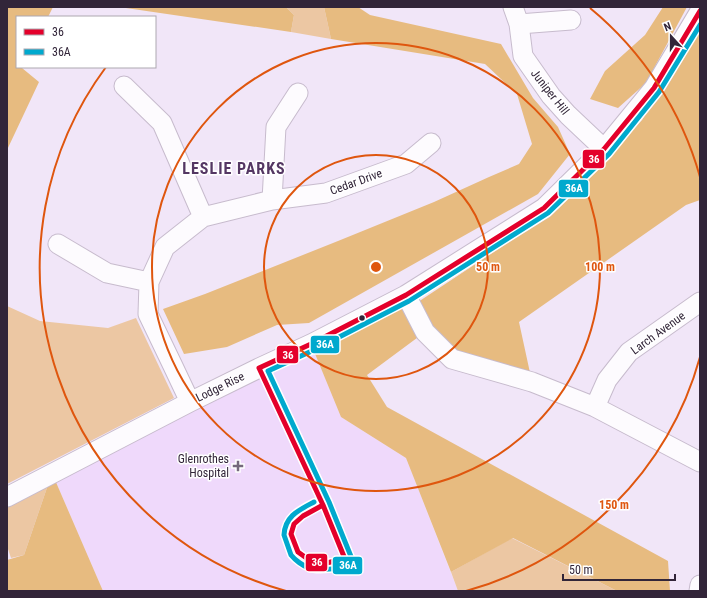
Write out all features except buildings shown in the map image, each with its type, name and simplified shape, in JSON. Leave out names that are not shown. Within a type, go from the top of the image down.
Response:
[{"type":"street","name":"Lodge Rise","points":[[7,497],[190,402],[311,344],[406,295],[544,208],[604,149],[654,88],[700,11]]},
{"type":"street","name":"Juniper Hill","points":[[571,20],[516,15],[523,56],[551,96],[563,110],[604,149]]},
{"type":"street","points":[[124,86],[162,123],[203,217]]},
{"type":"street","points":[[272,200],[276,126],[298,93]]},
{"type":"street","name":"Cedar Drive","points":[[190,402],[148,314],[149,282],[165,247],[203,217],[272,200],[326,193],[406,164],[431,143]]},
{"type":"street","points":[[58,244],[107,272],[149,282]]},
{"type":"street","points":[[406,295],[425,332],[452,359],[532,382],[595,407],[700,462]]},
{"type":"street","name":"Larch Avenue","points":[[595,407],[607,380],[629,352],[700,302]]},
{"type":"street","points":[[698,591],[700,585]]},
{"type":"shaded area","points":[[7,7],[53,7],[48,16],[16,16],[16,68],[22,68],[39,82],[7,150]]},
{"type":"shaded area","points":[[119,7],[286,7],[294,15],[291,32]]},
{"type":"shaded area","points":[[286,7],[324,7],[331,39],[291,32],[294,15]]},
{"type":"shaded area","points":[[324,7],[358,7],[370,15],[501,44],[533,98],[558,127],[570,154],[538,194],[309,323],[277,325],[227,347],[184,354],[163,309],[205,294],[434,202],[519,164],[532,144],[517,94],[485,64],[331,39]]},
{"type":"shaded area","points":[[663,7],[687,7],[646,83],[618,108],[590,99],[605,71],[645,35]]},
{"type":"shaded area","points":[[700,25],[700,200],[686,205],[519,322],[532,382],[452,359],[425,332],[367,375],[387,407],[668,561],[670,591],[617,591],[513,538],[451,572],[406,458],[341,417],[311,344],[406,295],[412,306],[545,218],[642,120]]},
{"type":"shaded area","points":[[7,306],[40,321],[108,328],[136,318],[174,398],[7,484]]},
{"type":"shaded area","name":"Glenrothes Hospital","points":[[311,344],[341,417],[406,458],[458,591],[103,591],[52,473]]},
{"type":"shaded area","points":[[52,473],[24,555],[11,558],[7,546],[7,497]]},
{"type":"shaded area","points":[[52,473],[103,591],[7,591],[7,560],[24,555]]},
{"type":"shaded area","points":[[512,538],[617,591],[458,591],[451,572]]},
{"type":"transit line","name":"36","points":[[323,505],[259,368],[311,344],[406,295],[544,208],[604,149],[654,88],[700,11]]},
{"type":"transit line","name":"36A","points":[[329,502],[268,371],[314,350],[409,301],[548,213],[609,154],[659,92],[700,25]]},
{"type":"transit line","name":"36A","points":[[314,502],[298,511],[290,518],[285,528],[284,535],[291,555],[302,564],[312,569],[336,568],[351,564],[352,559],[329,502]]},
{"type":"transit line","name":"36","points":[[323,505],[345,559],[326,563],[312,562],[298,552],[291,534],[294,524],[303,516],[323,505]]},
{"type":"place","name":"Glenrothes Hospital","points":[[238,466]]},
{"type":"district","name":"LESLIE PARKS","points":[[234,168]]}]
